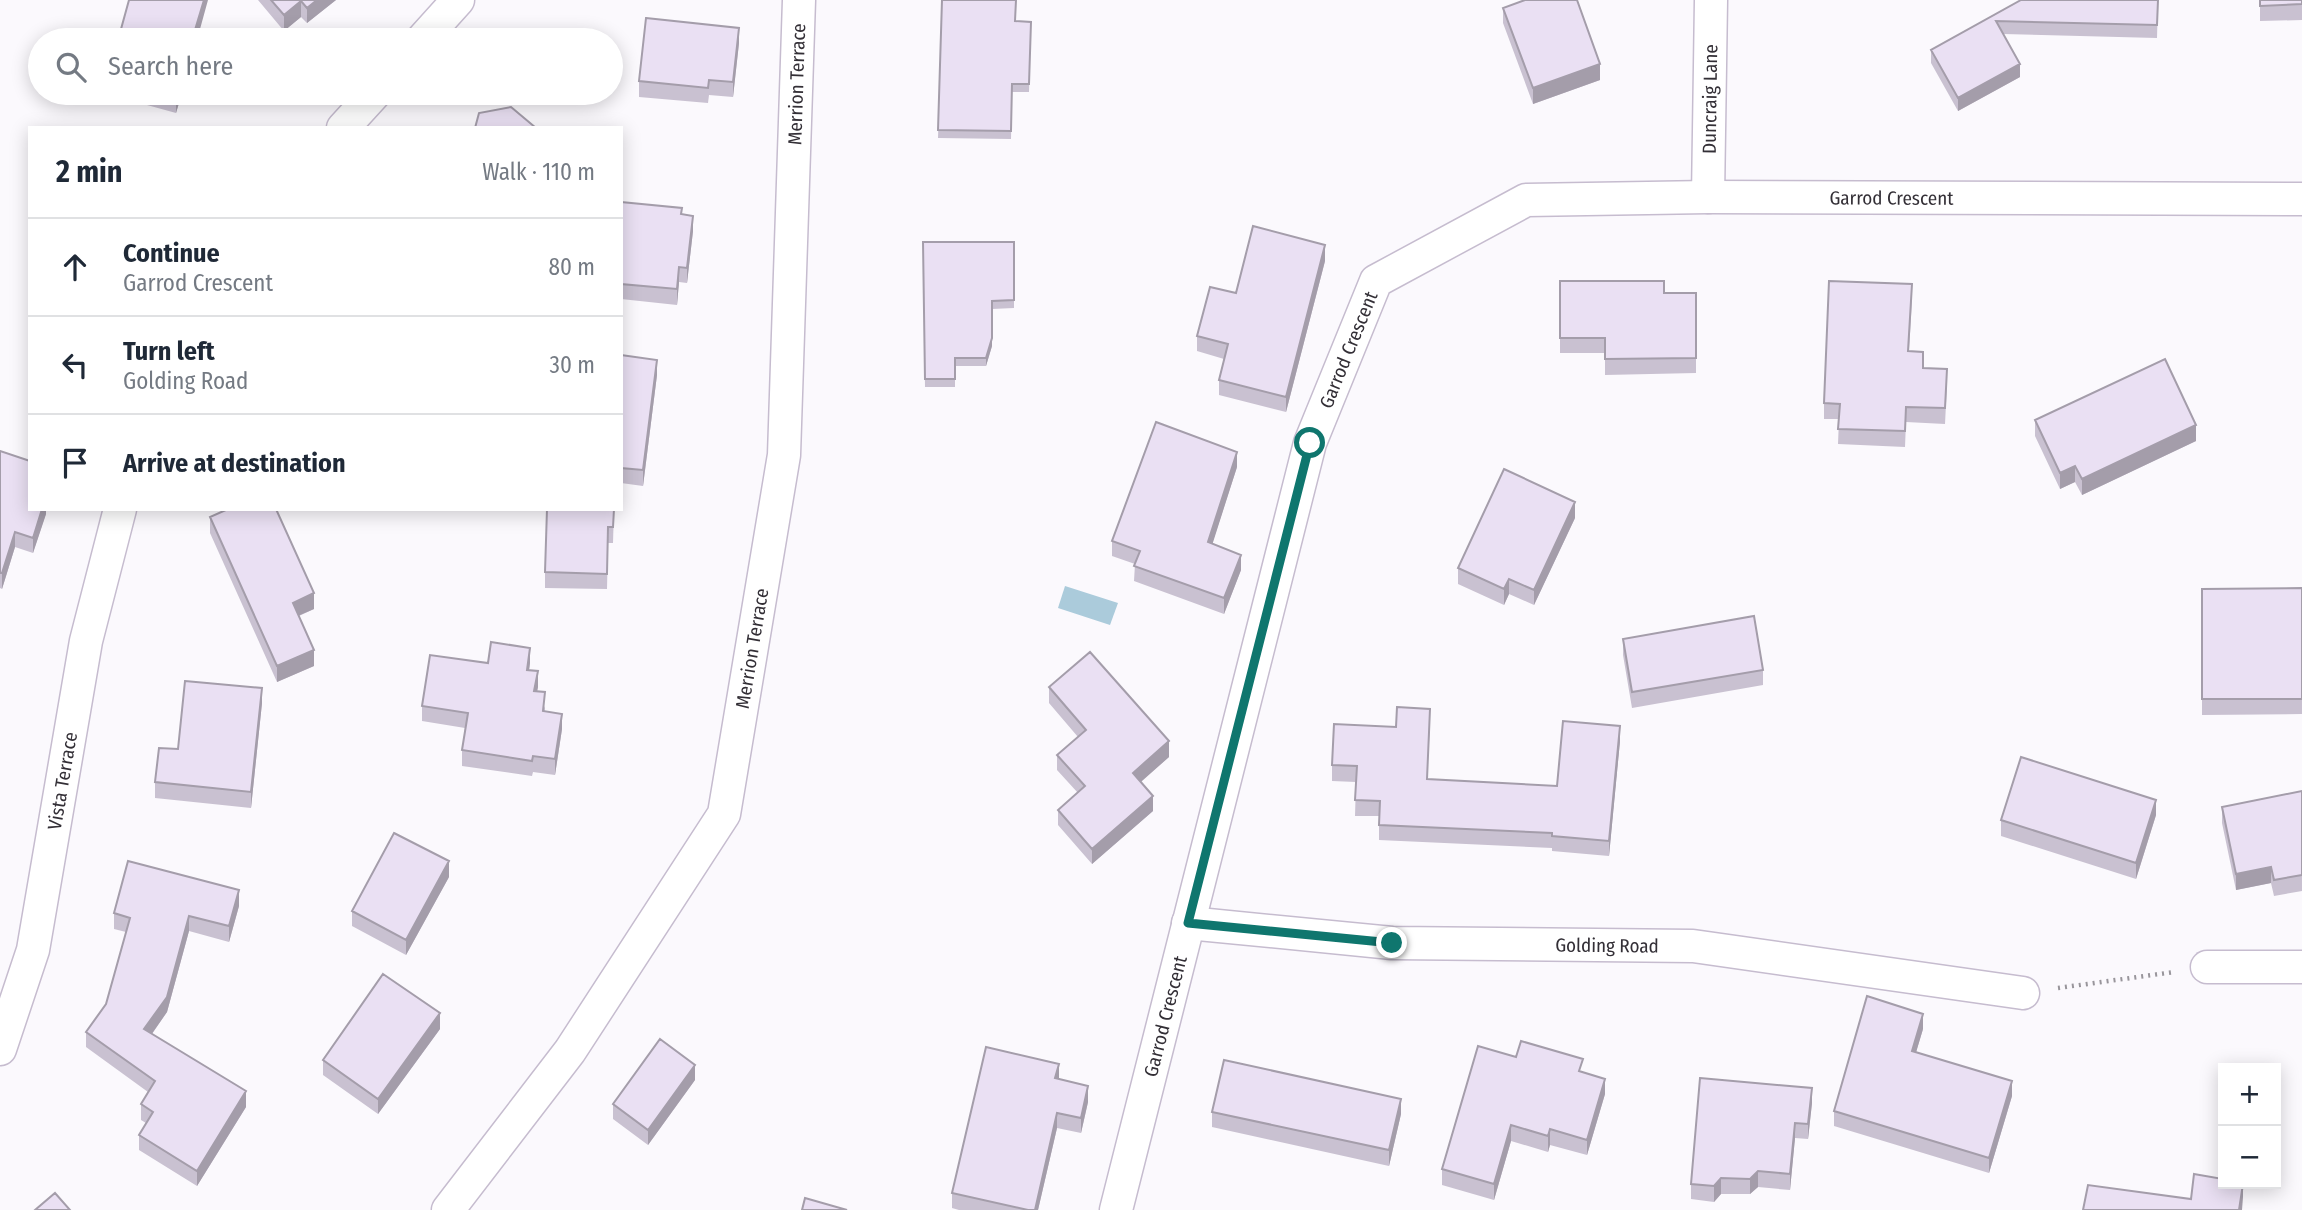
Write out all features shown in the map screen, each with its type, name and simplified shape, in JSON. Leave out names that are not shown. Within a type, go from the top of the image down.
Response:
[{"type":"street","points":[[433,28],[458,0]]},
{"type":"street","name":"Merrion Terrace","points":[[448,1210],[570,1051],[724,814],[784,454],[799,0]]},
{"type":"street","name":"Duncraig Lane","points":[[1709,197],[1711,0]]},
{"type":"street","points":[[345,126],[364,105]]},
{"type":"street","name":"Garrod Crescent","points":[[1116,1210],[1310,443],[1376,281],[1526,200],[1709,197],[2302,200]]},
{"type":"street","name":"Vista Terrace","points":[[0,1049],[33,950],[86,641],[119,511]]},
{"type":"street","name":"Golding Road","points":[[1188,923],[1392,943],[1693,946],[2022,993]]},
{"type":"street","points":[[2207,967],[2302,967]]},
{"type":"path","points":[[2022,993],[2207,967]]},
{"type":"water","points":[[1065,586],[1118,603],[1110,625],[1058,608]]},
{"type":"building","points":[[129,0],[204,0],[196,28],[121,28]]},
{"type":"building","points":[[271,0],[317,0],[307,8],[301,1],[284,15]]},
{"type":"building","points":[[942,0],[1016,0],[1015,21],[1031,22],[1029,84],[1012,84],[1011,131],[938,130]]},
{"type":"building","points":[[1525,0],[1577,0],[1600,64],[1533,88],[1503,8]]},
{"type":"building","points":[[2021,0],[2158,0],[2157,25],[1996,21],[2020,64],[1958,98],[1931,50]]},
{"type":"building","points":[[2260,0],[2302,0],[2302,4],[2260,6]]},
{"type":"building","points":[[646,18],[739,28],[733,82],[709,80],[708,88],[639,81]]},
{"type":"building","points":[[511,107],[534,126],[476,126],[479,113]]},
{"type":"building","points":[[623,202],[682,208],[681,214],[693,216],[687,268],[679,267],[677,289],[623,284]]},
{"type":"building","points":[[1253,226],[1325,245],[1286,397],[1219,380],[1228,344],[1197,336],[1210,287],[1236,293]]},
{"type":"building","points":[[923,242],[1014,242],[1014,300],[992,301],[992,338],[986,358],[955,358],[955,379],[925,379]]},
{"type":"building","points":[[1560,281],[1664,281],[1664,293],[1696,293],[1696,358],[1605,359],[1605,338],[1560,338]]},
{"type":"building","points":[[1829,281],[1912,284],[1908,351],[1923,352],[1923,368],[1947,369],[1945,408],[1906,407],[1905,431],[1838,429],[1840,404],[1824,403]]},
{"type":"building","points":[[623,355],[657,360],[643,470],[623,468]]},
{"type":"building","points":[[2165,359],[2196,425],[2082,479],[2075,466],[2060,473],[2035,420]]},
{"type":"building","points":[[1156,422],[1237,452],[1208,542],[1241,555],[1224,598],[1134,566],[1140,551],[1112,541]]},
{"type":"building","points":[[0,451],[28,460],[28,511],[41,511],[33,538],[15,532],[0,573]]},
{"type":"building","points":[[1504,469],[1575,502],[1534,590],[1509,579],[1504,589],[1458,568]]},
{"type":"building","points":[[224,511],[277,511],[314,593],[293,603],[314,650],[277,666],[210,517]]},
{"type":"building","points":[[547,511],[614,511],[613,527],[608,527],[607,574],[545,572]]},
{"type":"building","points":[[2302,588],[2302,699],[2202,699],[2202,589]]},
{"type":"building","points":[[1754,616],[1763,670],[1632,692],[1623,639]]},
{"type":"building","points":[[491,642],[530,648],[527,670],[538,671],[534,691],[545,692],[543,711],[562,714],[555,759],[533,756],[532,761],[462,750],[468,713],[422,706],[430,655],[488,663]]},
{"type":"building","points":[[1090,652],[1169,741],[1133,773],[1153,796],[1092,849],[1058,810],[1085,786],[1057,755],[1086,730],[1049,687]]},
{"type":"building","points":[[185,681],[262,688],[251,792],[155,782],[159,748],[178,749]]},
{"type":"building","points":[[1397,707],[1430,709],[1427,779],[1557,786],[1563,721],[1620,726],[1609,841],[1552,836],[1552,833],[1379,825],[1380,801],[1355,800],[1357,766],[1332,765],[1334,724],[1396,727]]},
{"type":"building","points":[[2021,757],[2156,800],[2136,863],[2001,820]]},
{"type":"building","points":[[2302,791],[2302,875],[2274,880],[2271,867],[2236,874],[2222,807]]},
{"type":"building","points":[[394,833],[449,861],[406,940],[352,911]]},
{"type":"building","points":[[128,861],[239,890],[229,926],[189,916],[167,997],[144,1029],[246,1091],[197,1171],[139,1135],[153,1112],[141,1104],[155,1081],[86,1032],[106,1004],[130,918],[114,913]]},
{"type":"building","points":[[383,974],[440,1013],[378,1099],[323,1060]]},
{"type":"building","points":[[1867,996],[1923,1014],[1912,1051],[2012,1081],[1989,1158],[1834,1111]]},
{"type":"building","points":[[660,1039],[695,1065],[648,1130],[613,1104]]},
{"type":"building","points":[[1521,1041],[1583,1059],[1579,1071],[1605,1079],[1587,1140],[1550,1129],[1548,1136],[1511,1125],[1494,1184],[1442,1169],[1478,1046],[1516,1057]]},
{"type":"building","points":[[986,1047],[1059,1064],[1055,1078],[1088,1086],[1081,1118],[1057,1113],[1035,1210],[952,1193]]},
{"type":"building","points":[[1224,1060],[1401,1099],[1389,1150],[1212,1112]]},
{"type":"building","points":[[1700,1078],[1812,1088],[1808,1124],[1795,1123],[1790,1174],[1758,1171],[1750,1179],[1721,1178],[1714,1186],[1691,1184]]},
{"type":"building","points":[[2194,1174],[2218,1178],[2218,1189],[2242,1189],[2239,1210],[2083,1210],[2088,1185],[2191,1199]]},
{"type":"building","points":[[55,1193],[70,1210],[35,1210]]},
{"type":"building","points":[[805,1198],[847,1210],[802,1210]]},
{"type":"route","points":[[1310,443],[1188,923],[1392,943]]}]
